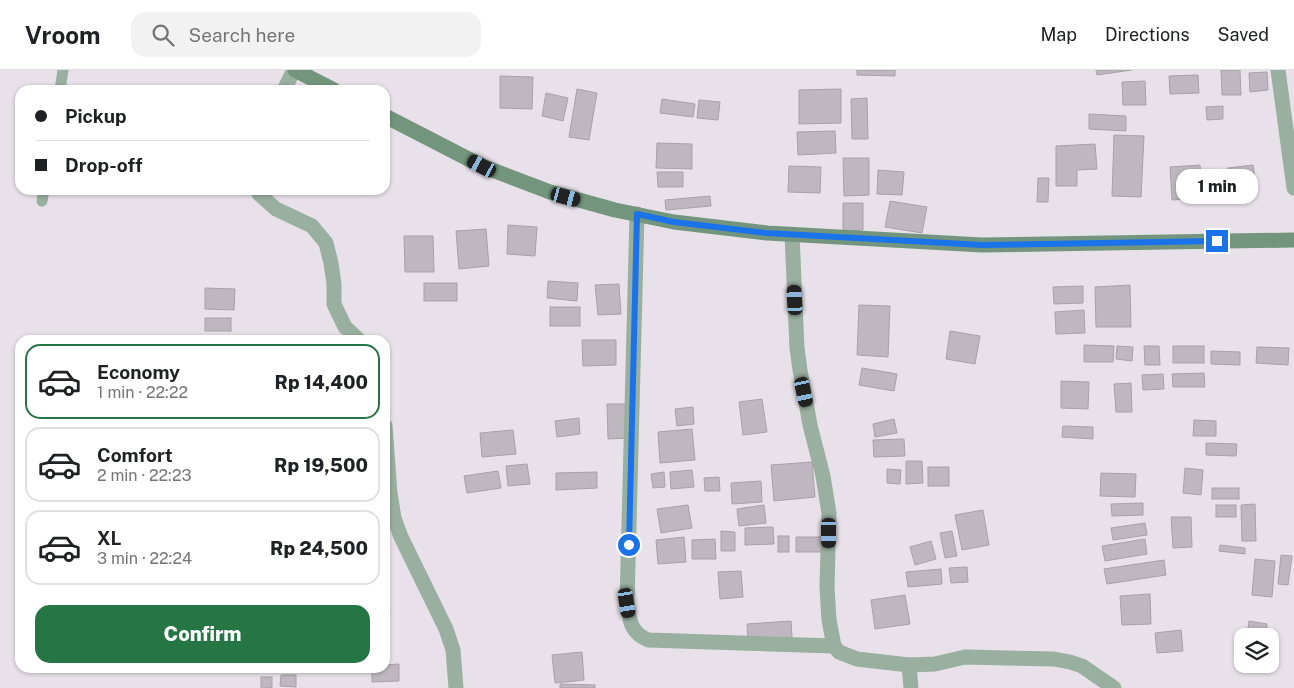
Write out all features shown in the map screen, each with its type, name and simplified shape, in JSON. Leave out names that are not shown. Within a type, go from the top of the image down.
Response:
[{"type":"main road","points":[[295,70],[324,85]]},
{"type":"main road","points":[[390,119],[482,166],[550,192],[674,222],[766,233],[982,245],[1294,240]]},
{"type":"street","points":[[287,85],[295,70]]},
{"type":"street","points":[[1278,70],[1294,188]]},
{"type":"street","points":[[260,195],[276,208],[312,226],[326,243],[333,277],[334,304],[345,327],[354,335]]},
{"type":"street","points":[[637,214],[627,603],[634,630],[639,636],[648,640],[834,646]]},
{"type":"street","points":[[792,234],[798,355],[829,513],[827,587],[829,620],[834,646],[839,652],[857,659],[909,665],[935,664],[965,658],[1054,659],[1082,666],[1114,688]]},
{"type":"street","points":[[390,493],[394,518],[401,537],[446,629],[453,650],[456,688]]},
{"type":"street","points":[[909,665],[911,688]]},
{"type":"lane","points":[[61,85],[64,70]]},
{"type":"building","points":[[857,70],[895,70],[895,76],[857,75]]},
{"type":"building","points":[[1096,70],[1132,70],[1097,75]]},
{"type":"building","points":[[1221,70],[1240,70],[1241,95],[1222,95]]},
{"type":"building","points":[[1267,72],[1268,90],[1250,92],[1249,73]]},
{"type":"building","points":[[1198,75],[1199,93],[1170,94],[1169,76]]},
{"type":"building","points":[[500,76],[533,77],[532,109],[500,108]]},
{"type":"building","points":[[1145,81],[1146,105],[1123,105],[1122,82]]},
{"type":"building","points":[[577,89],[597,93],[589,140],[569,137]]},
{"type":"building","points":[[841,89],[841,123],[799,124],[799,90]]},
{"type":"building","points":[[546,93],[568,98],[563,121],[542,116]]},
{"type":"building","points":[[867,98],[868,139],[852,139],[851,99]]},
{"type":"building","points":[[662,99],[695,104],[693,117],[660,113]]},
{"type":"building","points":[[699,100],[720,102],[718,120],[697,118]]},
{"type":"building","points":[[1223,106],[1223,119],[1207,120],[1206,107]]},
{"type":"building","points":[[1089,114],[1126,116],[1126,131],[1089,129]]},
{"type":"building","points":[[835,131],[836,153],[798,155],[797,132]]},
{"type":"building","points":[[1114,135],[1144,136],[1141,197],[1112,196]]},
{"type":"building","points":[[657,143],[692,144],[692,169],[656,168]]},
{"type":"building","points":[[1095,144],[1097,169],[1077,170],[1077,186],[1056,186],[1056,146]]},
{"type":"building","points":[[843,158],[869,158],[869,195],[844,196]]},
{"type":"building","points":[[1200,165],[1203,198],[1172,200],[1170,167]]},
{"type":"building","points":[[1253,165],[1256,185],[1230,188],[1228,168]]},
{"type":"building","points":[[789,166],[821,167],[820,193],[788,192]]},
{"type":"building","points":[[878,170],[904,172],[902,195],[877,194]]},
{"type":"building","points":[[657,172],[683,172],[683,187],[658,187]]},
{"type":"building","points":[[1038,178],[1049,178],[1048,202],[1037,202]]},
{"type":"building","points":[[710,196],[711,206],[666,210],[665,200]]},
{"type":"building","points":[[890,201],[927,207],[922,233],[885,227]]},
{"type":"building","points":[[843,203],[863,203],[863,230],[843,231]]},
{"type":"building","points":[[508,225],[537,227],[535,256],[507,254]]},
{"type":"building","points":[[486,229],[489,266],[459,269],[456,231]]},
{"type":"building","points":[[404,236],[433,236],[434,272],[405,272]]},
{"type":"building","points":[[548,281],[578,283],[577,301],[547,298]]},
{"type":"building","points":[[424,283],[457,283],[457,301],[424,301]]},
{"type":"building","points":[[619,284],[621,314],[598,315],[595,285]]},
{"type":"building","points":[[1130,285],[1131,327],[1096,327],[1095,287]]},
{"type":"building","points":[[1083,286],[1083,303],[1054,304],[1053,287]]},
{"type":"building","points":[[205,288],[235,289],[234,310],[205,309]]},
{"type":"building","points":[[859,305],[890,306],[888,357],[857,355]]},
{"type":"building","points":[[550,307],[580,307],[580,326],[550,326]]},
{"type":"building","points":[[1084,310],[1085,333],[1056,334],[1055,312]]},
{"type":"building","points":[[205,318],[231,318],[231,331],[205,331]]},
{"type":"building","points":[[950,331],[980,336],[975,364],[946,359]]},
{"type":"building","points":[[582,340],[616,340],[616,365],[583,366]]},
{"type":"building","points":[[1084,345],[1114,346],[1113,362],[1084,362]]},
{"type":"building","points":[[1117,346],[1133,347],[1132,361],[1116,359]]},
{"type":"building","points":[[1144,346],[1159,346],[1160,365],[1145,365]]},
{"type":"building","points":[[1173,346],[1204,346],[1204,363],[1173,363]]},
{"type":"building","points":[[1257,347],[1289,348],[1288,365],[1256,363]]},
{"type":"building","points":[[1211,351],[1240,352],[1240,365],[1211,364]]},
{"type":"building","points":[[862,368],[897,374],[894,391],[859,385]]},
{"type":"building","points":[[1204,373],[1205,387],[1173,387],[1172,374]]},
{"type":"building","points":[[1163,374],[1164,389],[1143,390],[1142,375]]},
{"type":"building","points":[[1061,381],[1089,382],[1088,409],[1061,408]]},
{"type":"building","points":[[1131,383],[1132,412],[1116,412],[1114,384]]},
{"type":"building","points":[[762,399],[767,432],[743,435],[739,402]]},
{"type":"building","points":[[607,404],[627,404],[628,438],[608,439]]},
{"type":"building","points":[[693,407],[694,424],[677,426],[675,409]]},
{"type":"building","points":[[579,418],[580,434],[557,437],[555,421]]},
{"type":"building","points":[[894,419],[897,433],[875,437],[873,424]]},
{"type":"building","points":[[1194,420],[1216,421],[1216,436],[1193,436]]},
{"type":"building","points":[[1063,426],[1093,427],[1093,439],[1062,437]]},
{"type":"building","points":[[692,429],[695,460],[660,463],[658,432]]},
{"type":"building","points":[[513,430],[516,454],[482,457],[480,433]]},
{"type":"building","points":[[904,439],[905,456],[874,457],[873,440]]},
{"type":"building","points":[[1206,443],[1237,444],[1236,456],[1206,455]]},
{"type":"building","points":[[906,461],[922,461],[923,483],[906,484]]},
{"type":"building","points":[[812,462],[815,497],[774,501],[771,465]]},
{"type":"building","points":[[527,464],[530,484],[508,486],[506,466]]},
{"type":"building","points":[[928,467],[949,467],[949,486],[928,486]]},
{"type":"building","points":[[1185,468],[1203,470],[1201,495],[1183,493]]},
{"type":"building","points":[[887,469],[901,470],[900,484],[887,483]]},
{"type":"building","points":[[692,470],[694,487],[671,489],[670,472]]},
{"type":"building","points":[[498,471],[501,488],[467,493],[464,476]]},
{"type":"building","points":[[597,472],[597,488],[556,490],[556,473]]},
{"type":"building","points":[[664,472],[665,487],[653,488],[651,474]]},
{"type":"building","points":[[1101,473],[1136,474],[1135,497],[1100,496]]},
{"type":"building","points":[[719,477],[720,491],[705,491],[704,478]]},
{"type":"building","points":[[761,481],[762,502],[732,504],[731,483]]},
{"type":"building","points":[[1212,488],[1239,488],[1239,499],[1212,499]]},
{"type":"building","points":[[1143,503],[1143,515],[1112,516],[1111,504]]},
{"type":"building","points":[[1255,504],[1256,541],[1242,541],[1241,505]]},
{"type":"building","points":[[688,505],[692,528],[661,533],[657,509]]},
{"type":"building","points":[[764,505],[766,523],[739,526],[737,509]]},
{"type":"building","points":[[1216,505],[1236,505],[1236,517],[1216,517]]},
{"type":"building","points":[[983,510],[989,545],[962,550],[955,515]]},
{"type":"building","points":[[1171,517],[1191,517],[1192,547],[1173,548]]},
{"type":"building","points":[[1145,523],[1147,535],[1113,540],[1111,528]]},
{"type":"building","points":[[773,527],[774,544],[745,545],[745,528]]},
{"type":"building","points":[[721,531],[735,532],[735,551],[721,551]]},
{"type":"building","points":[[952,531],[957,556],[945,558],[940,533]]},
{"type":"building","points":[[778,536],[789,536],[789,552],[778,552]]},
{"type":"building","points":[[684,537],[686,562],[658,564],[656,540]]},
{"type":"building","points":[[796,537],[823,537],[824,552],[796,552]]},
{"type":"building","points":[[715,539],[716,559],[692,559],[692,540]]},
{"type":"building","points":[[1145,539],[1147,554],[1105,561],[1102,546]]},
{"type":"building","points":[[931,541],[936,559],[915,565],[910,547]]},
{"type":"building","points":[[1220,545],[1245,548],[1245,554],[1219,551]]},
{"type":"building","points":[[1281,555],[1292,556],[1288,585],[1278,584]]},
{"type":"building","points":[[1255,559],[1275,561],[1272,597],[1252,595]]},
{"type":"building","points":[[1164,560],[1166,575],[1107,584],[1104,569]]},
{"type":"building","points":[[967,567],[968,582],[951,583],[949,568]]},
{"type":"building","points":[[941,569],[942,584],[908,587],[906,572]]},
{"type":"building","points":[[741,571],[743,597],[720,599],[718,572]]},
{"type":"building","points":[[1150,594],[1151,624],[1122,625],[1120,596]]},
{"type":"building","points":[[905,595],[910,624],[875,629],[871,600]]},
{"type":"building","points":[[791,621],[792,637],[748,641],[747,624]]},
{"type":"building","points":[[1249,621],[1267,624],[1267,628],[1248,628]]},
{"type":"building","points":[[1181,630],[1183,651],[1157,653],[1155,633]]},
{"type":"building","points":[[582,652],[584,680],[555,683],[552,655]]},
{"type":"building","points":[[399,664],[399,681],[372,682],[372,673],[390,673],[390,665]]},
{"type":"building","points":[[281,675],[296,675],[296,687],[280,686]]},
{"type":"building","points":[[261,677],[272,677],[272,688],[261,688]]},
{"type":"building","points":[[560,684],[595,685],[595,688],[560,688]]},
{"type":"route","points":[[629,545],[637,214],[674,222],[766,233],[982,245],[1217,241]]}]
